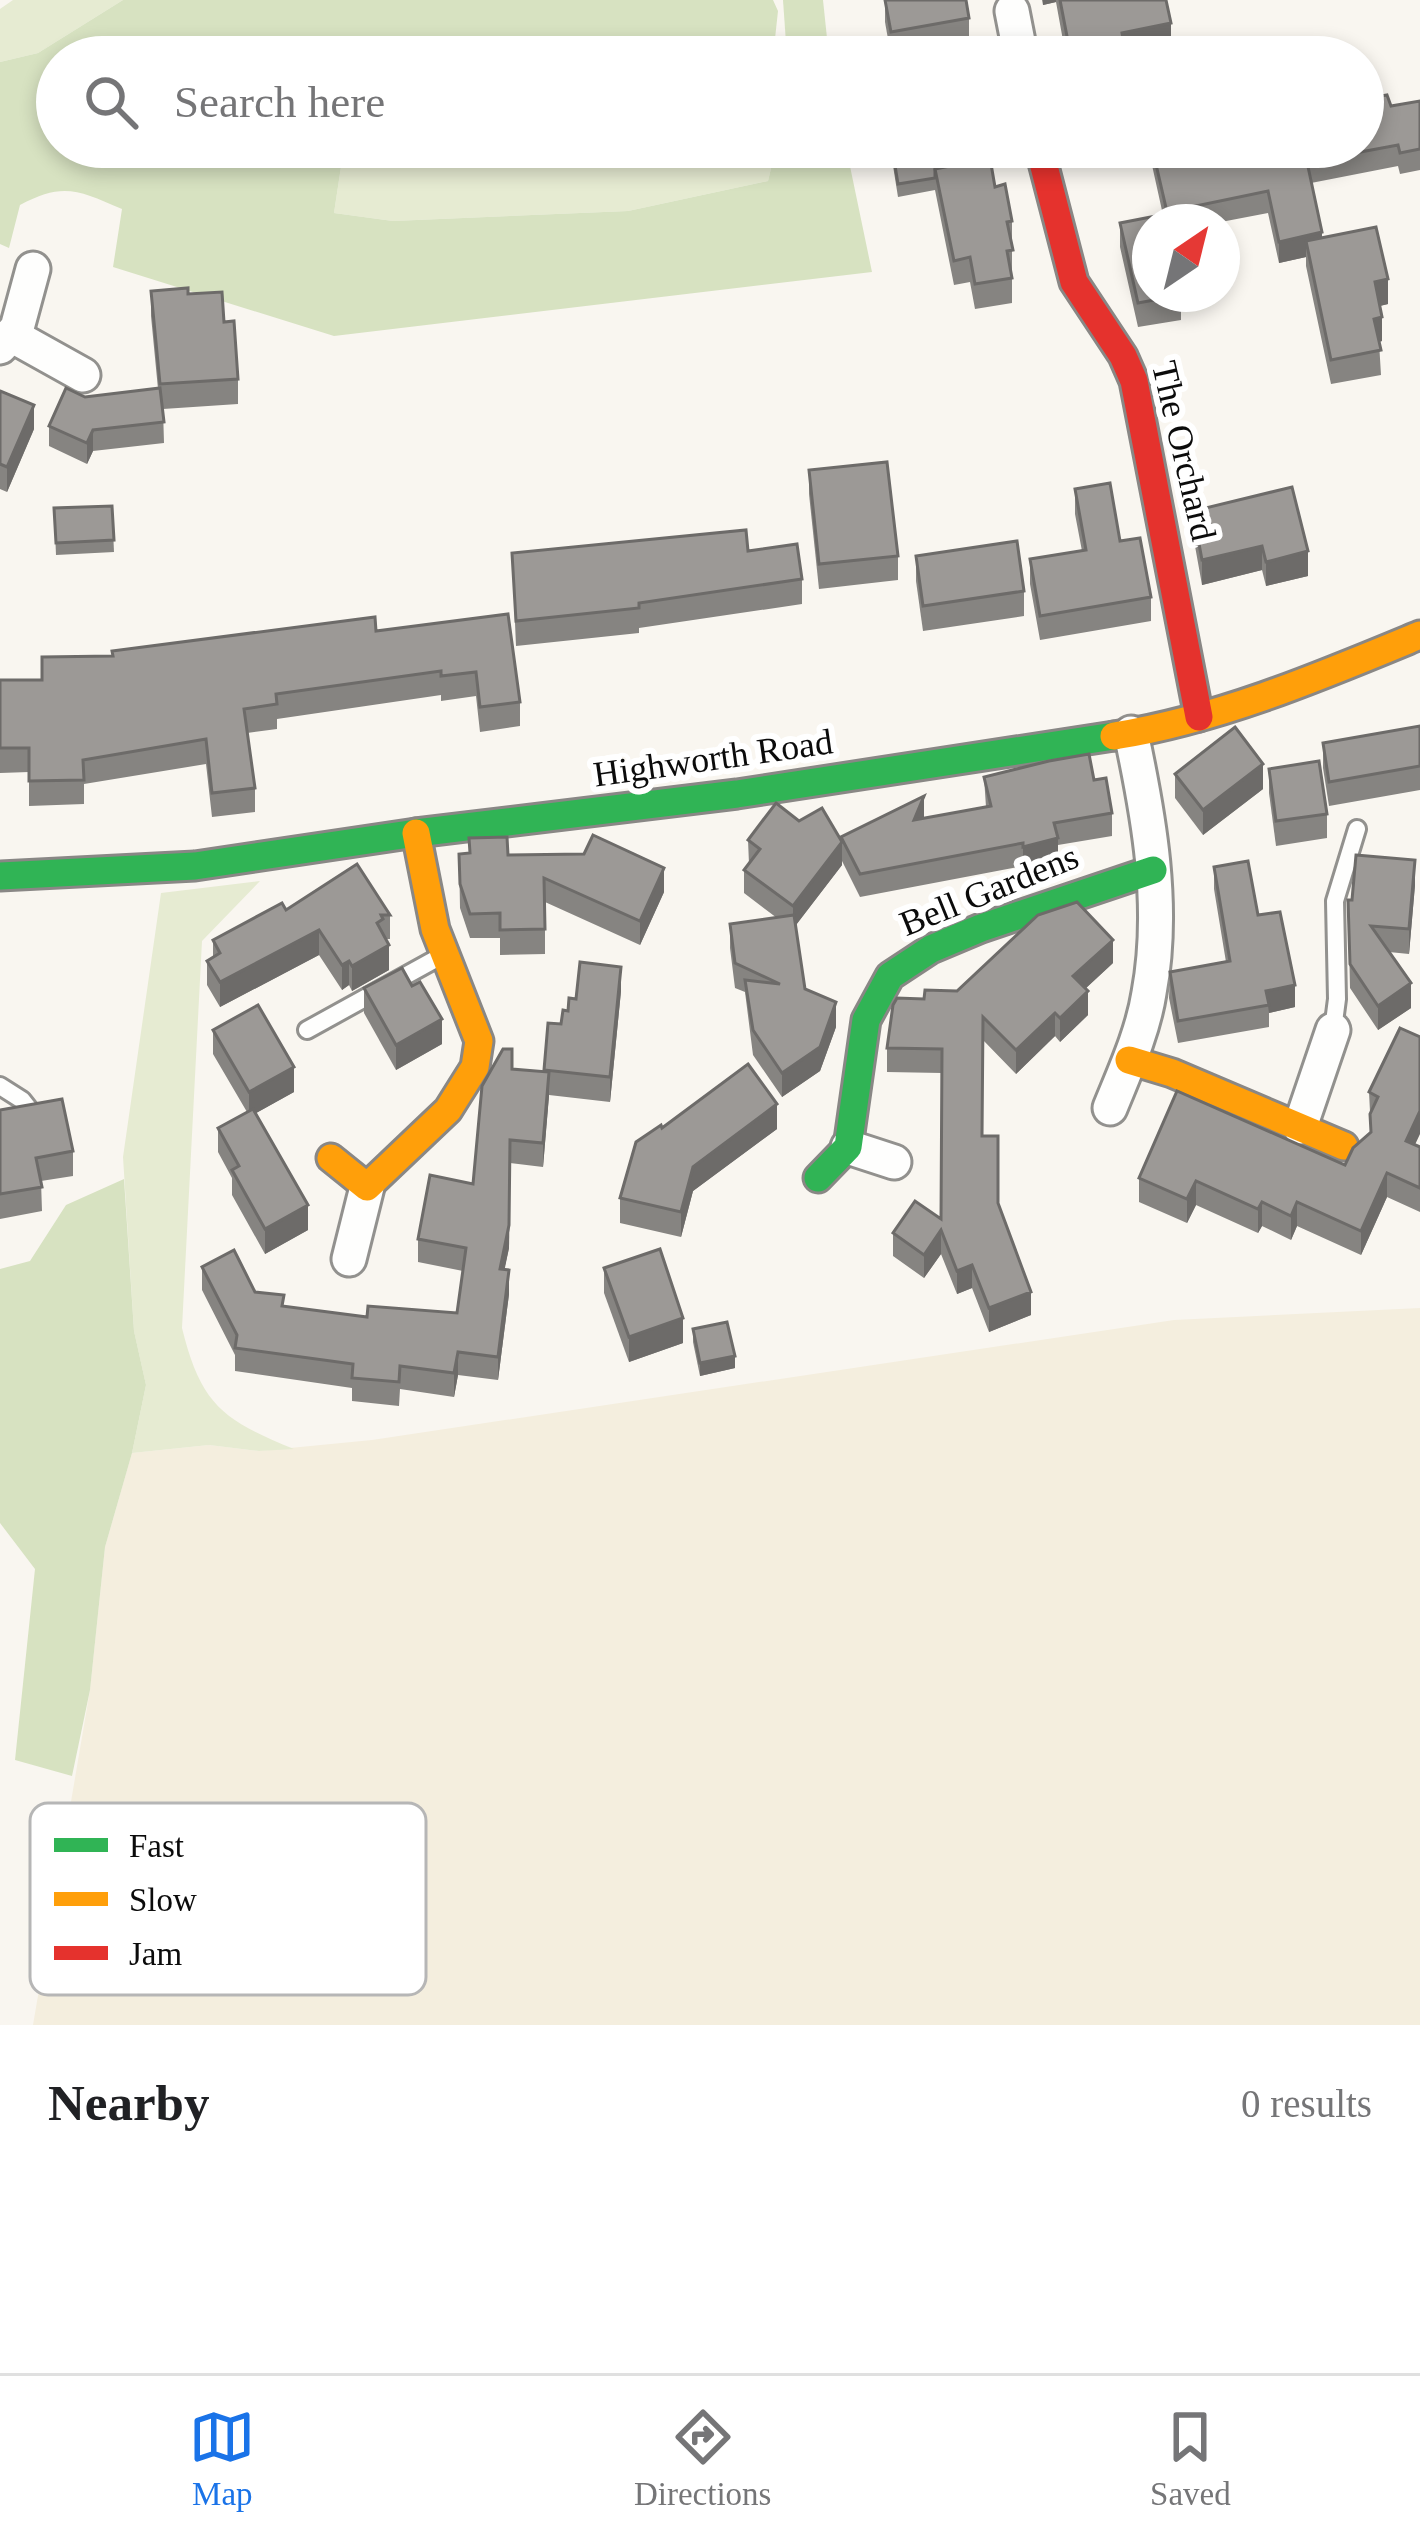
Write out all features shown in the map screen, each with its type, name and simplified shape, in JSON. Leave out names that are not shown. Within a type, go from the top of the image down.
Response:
[{"type":"street","points":[[1012,10],[1017,36]]},
{"type":"street","name":"The Orchard","points":[[1045,168],[1074,282],[1124,356],[1134,381],[1199,717]]},
{"type":"street","points":[[33,269],[6,341],[82,375]]},
{"type":"street","name":"Highworth Road","points":[[0,876],[195,866],[416,833],[737,794],[1131,733],[1199,717],[1316,678],[1420,635]]},
{"type":"street","points":[[1110,1108],[1149,997],[1155,930],[1147,805],[1131,733]]},
{"type":"street","points":[[349,1259],[367,1187],[448,1110],[475,1067],[477,1028],[444,954],[427,899],[416,833]]},
{"type":"street","name":"Bell Gardens","points":[[848,1148],[866,1020],[890,976],[931,949],[981,928],[1153,870]]},
{"type":"street","points":[[1300,1127],[1333,1030]]},
{"type":"street","points":[[1130,1060],[1344,1146]]},
{"type":"street","points":[[818,1178],[848,1148],[894,1162]]},
{"type":"street","points":[[331,1158],[367,1187]]},
{"type":"lane","points":[[1333,1030],[1335,901],[1358,829]]},
{"type":"lane","points":[[307,1030],[444,954]]},
{"type":"lane","points":[[0,1086],[33,1114]]},
{"type":"shaded area","points":[[1420,1308],[1420,2025],[33,2025],[38,1995],[426,1995],[426,1803],[71,1803],[90,1690],[105,1547],[132,1453],[209,1445],[259,1451],[372,1440],[1174,1320]]},
{"type":"green space","points":[[13,0],[123,0],[65,36],[36,36],[36,53],[0,62],[0,9]]},
{"type":"green space","points":[[123,0],[773,0],[778,11],[775,36],[65,36]]},
{"type":"green space","points":[[783,0],[823,0],[827,36],[786,36]]},
{"type":"green space","points":[[36,53],[36,168],[341,168],[334,213],[393,221],[628,211],[768,181],[771,168],[850,168],[872,272],[334,336],[113,267],[122,209],[82,193],[48,193],[20,205],[9,248],[0,244],[0,62]]},
{"type":"green space","points":[[341,168],[771,168],[768,181],[628,211],[393,221],[334,213]]},
{"type":"green space","points":[[260,881],[202,941],[182,1328],[198,1375],[219,1406],[249,1429],[294,1449],[259,1451],[209,1445],[132,1453],[146,1385],[134,1331],[123,1157],[161,893]]},
{"type":"green space","points":[[124,1179],[134,1331],[146,1385],[105,1547],[90,1690],[72,1776],[15,1760],[35,1569],[0,1523],[0,1269],[30,1261],[66,1205]]},
{"type":"building","points":[[885,0],[966,0],[969,18],[891,32]]},
{"type":"building","points":[[1060,0],[1166,0],[1171,23],[1122,36],[1067,36]]},
{"type":"building","points":[[1384,96],[1391,106],[1420,101],[1420,149],[1400,153],[1398,145],[1384,148]]},
{"type":"building","points":[[895,168],[936,168],[935,178],[898,184]]},
{"type":"building","points":[[992,168],[995,187],[1005,184],[1012,221],[1007,222],[1013,250],[1007,251],[1012,278],[975,284],[970,257],[954,261],[935,169]]},
{"type":"building","points":[[1157,168],[1308,168],[1322,232],[1279,242],[1268,191],[1205,204],[1165,204]]},
{"type":"building","points":[[1132,221],[1132,276],[1120,223]]},
{"type":"building","points":[[1376,227],[1388,279],[1375,282],[1382,317],[1374,319],[1381,350],[1331,360],[1306,241]]},
{"type":"building","points":[[188,288],[188,294],[222,292],[224,322],[234,321],[238,379],[160,384],[151,291]]},
{"type":"building","points":[[66,388],[85,397],[160,388],[164,422],[93,430],[87,443],[49,426]]},
{"type":"building","points":[[0,391],[34,405],[7,467],[0,464]]},
{"type":"building","points":[[887,462],[898,556],[819,564],[809,470]]},
{"type":"building","points":[[1110,483],[1120,541],[1140,538],[1151,597],[1040,616],[1030,559],[1086,550],[1075,489]]},
{"type":"building","points":[[1292,487],[1308,551],[1266,562],[1262,546],[1202,560],[1193,511]]},
{"type":"building","points":[[112,506],[114,540],[56,543],[54,508]]},
{"type":"building","points":[[746,530],[748,551],[797,544],[802,579],[639,603],[639,608],[516,621],[512,553]]},
{"type":"building","points":[[1017,541],[1024,591],[923,606],[916,556]]},
{"type":"building","points":[[508,614],[520,702],[480,707],[476,672],[441,676],[441,671],[276,694],[277,704],[244,709],[255,788],[212,793],[206,739],[83,760],[84,780],[29,781],[29,748],[0,748],[0,680],[42,680],[42,657],[113,656],[112,651],[375,617],[376,631]]},
{"type":"building","points":[[1420,726],[1420,766],[1329,782],[1323,743]]},
{"type":"building","points":[[1235,727],[1263,764],[1203,810],[1175,774]]},
{"type":"building","points":[[1089,754],[1094,780],[1106,778],[1112,813],[1054,823],[1058,838],[860,874],[841,837],[924,796],[914,820],[991,806],[984,777]]},
{"type":"building","points":[[1319,761],[1327,814],[1276,821],[1269,769]]},
{"type":"building","points":[[776,803],[799,821],[822,808],[842,842],[793,906],[744,870],[760,849],[748,840]]},
{"type":"building","points":[[593,835],[664,868],[640,921],[544,878],[545,929],[500,930],[500,913],[470,914],[460,884],[459,854],[470,853],[469,838],[507,837],[508,855],[584,854]]},
{"type":"building","points":[[1356,855],[1415,860],[1409,929],[1371,926],[1411,983],[1378,1006],[1350,964],[1348,900],[1352,900]]},
{"type":"building","points":[[1248,861],[1258,915],[1280,912],[1295,985],[1266,991],[1269,1005],[1178,1021],[1170,972],[1230,961],[1214,867]]},
{"type":"building","points":[[357,864],[390,915],[381,915],[377,923],[389,945],[352,966],[349,961],[342,965],[319,930],[220,982],[207,961],[220,953],[213,940],[282,903],[286,910]]},
{"type":"building","points":[[1077,902],[1113,940],[1073,976],[1088,991],[1060,1018],[1055,1013],[1016,1050],[983,1017],[982,1136],[998,1136],[998,1203],[1031,1292],[989,1308],[972,1265],[957,1271],[941,1230],[924,1255],[893,1233],[915,1201],[941,1219],[942,1049],[887,1048],[893,1005],[897,998],[924,999],[925,990],[957,991],[1038,915]]},
{"type":"building","points":[[794,915],[805,989],[836,1002],[820,1047],[782,1073],[753,1030],[745,980],[780,984],[735,963],[730,924]]},
{"type":"building","points":[[580,962],[621,967],[610,1077],[544,1070],[548,1023],[561,1024],[569,998],[576,999]]},
{"type":"building","points":[[402,968],[412,986],[420,982],[442,1019],[396,1045],[364,988]]},
{"type":"building","points":[[258,1005],[294,1067],[249,1092],[213,1030]]},
{"type":"building","points":[[1400,1028],[1420,1037],[1420,1111],[1406,1141],[1420,1147],[1420,1188],[1387,1173],[1361,1231],[1297,1202],[1291,1216],[1262,1202],[1258,1209],[1196,1181],[1187,1199],[1139,1178],[1177,1091],[1345,1165],[1353,1148],[1371,1132],[1370,1114],[1378,1097],[1369,1092]]},
{"type":"building","points":[[503,1049],[512,1049],[512,1069],[549,1072],[543,1143],[510,1140],[509,1225],[500,1269],[509,1270],[498,1357],[458,1352],[454,1373],[400,1366],[399,1382],[352,1378],[353,1364],[235,1348],[237,1335],[202,1267],[234,1250],[255,1292],[284,1295],[282,1306],[367,1317],[368,1306],[457,1313],[466,1248],[418,1239],[430,1175],[473,1184],[482,1086]]},
{"type":"building","points":[[748,1064],[777,1104],[693,1167],[681,1212],[620,1198],[636,1142]]},
{"type":"building","points":[[62,1099],[73,1151],[36,1158],[42,1187],[0,1194],[0,1110]]},
{"type":"building","points":[[253,1109],[308,1205],[265,1229],[232,1170],[239,1166],[218,1128]]},
{"type":"building","points":[[660,1249],[683,1318],[629,1337],[604,1268]]},
{"type":"building","points":[[727,1322],[735,1356],[700,1363],[693,1329]]},
{"type":"traffic: fast","points":[[0,876],[195,866],[416,833],[737,794],[1114,736]]},
{"type":"traffic: fast","points":[[818,1178],[848,1147],[866,1020],[890,976],[931,949],[981,928],[1153,870]]},
{"type":"traffic: slow","points":[[1114,736],[1231,707],[1420,635]]},
{"type":"traffic: slow","points":[[331,1158],[367,1187],[448,1110],[475,1067],[479,1041],[435,929],[416,833]]},
{"type":"traffic: slow","points":[[1129,1060],[1172,1073],[1344,1146]]},
{"type":"traffic: jam","points":[[1044,168],[1074,282],[1134,381],[1199,717]]}]
